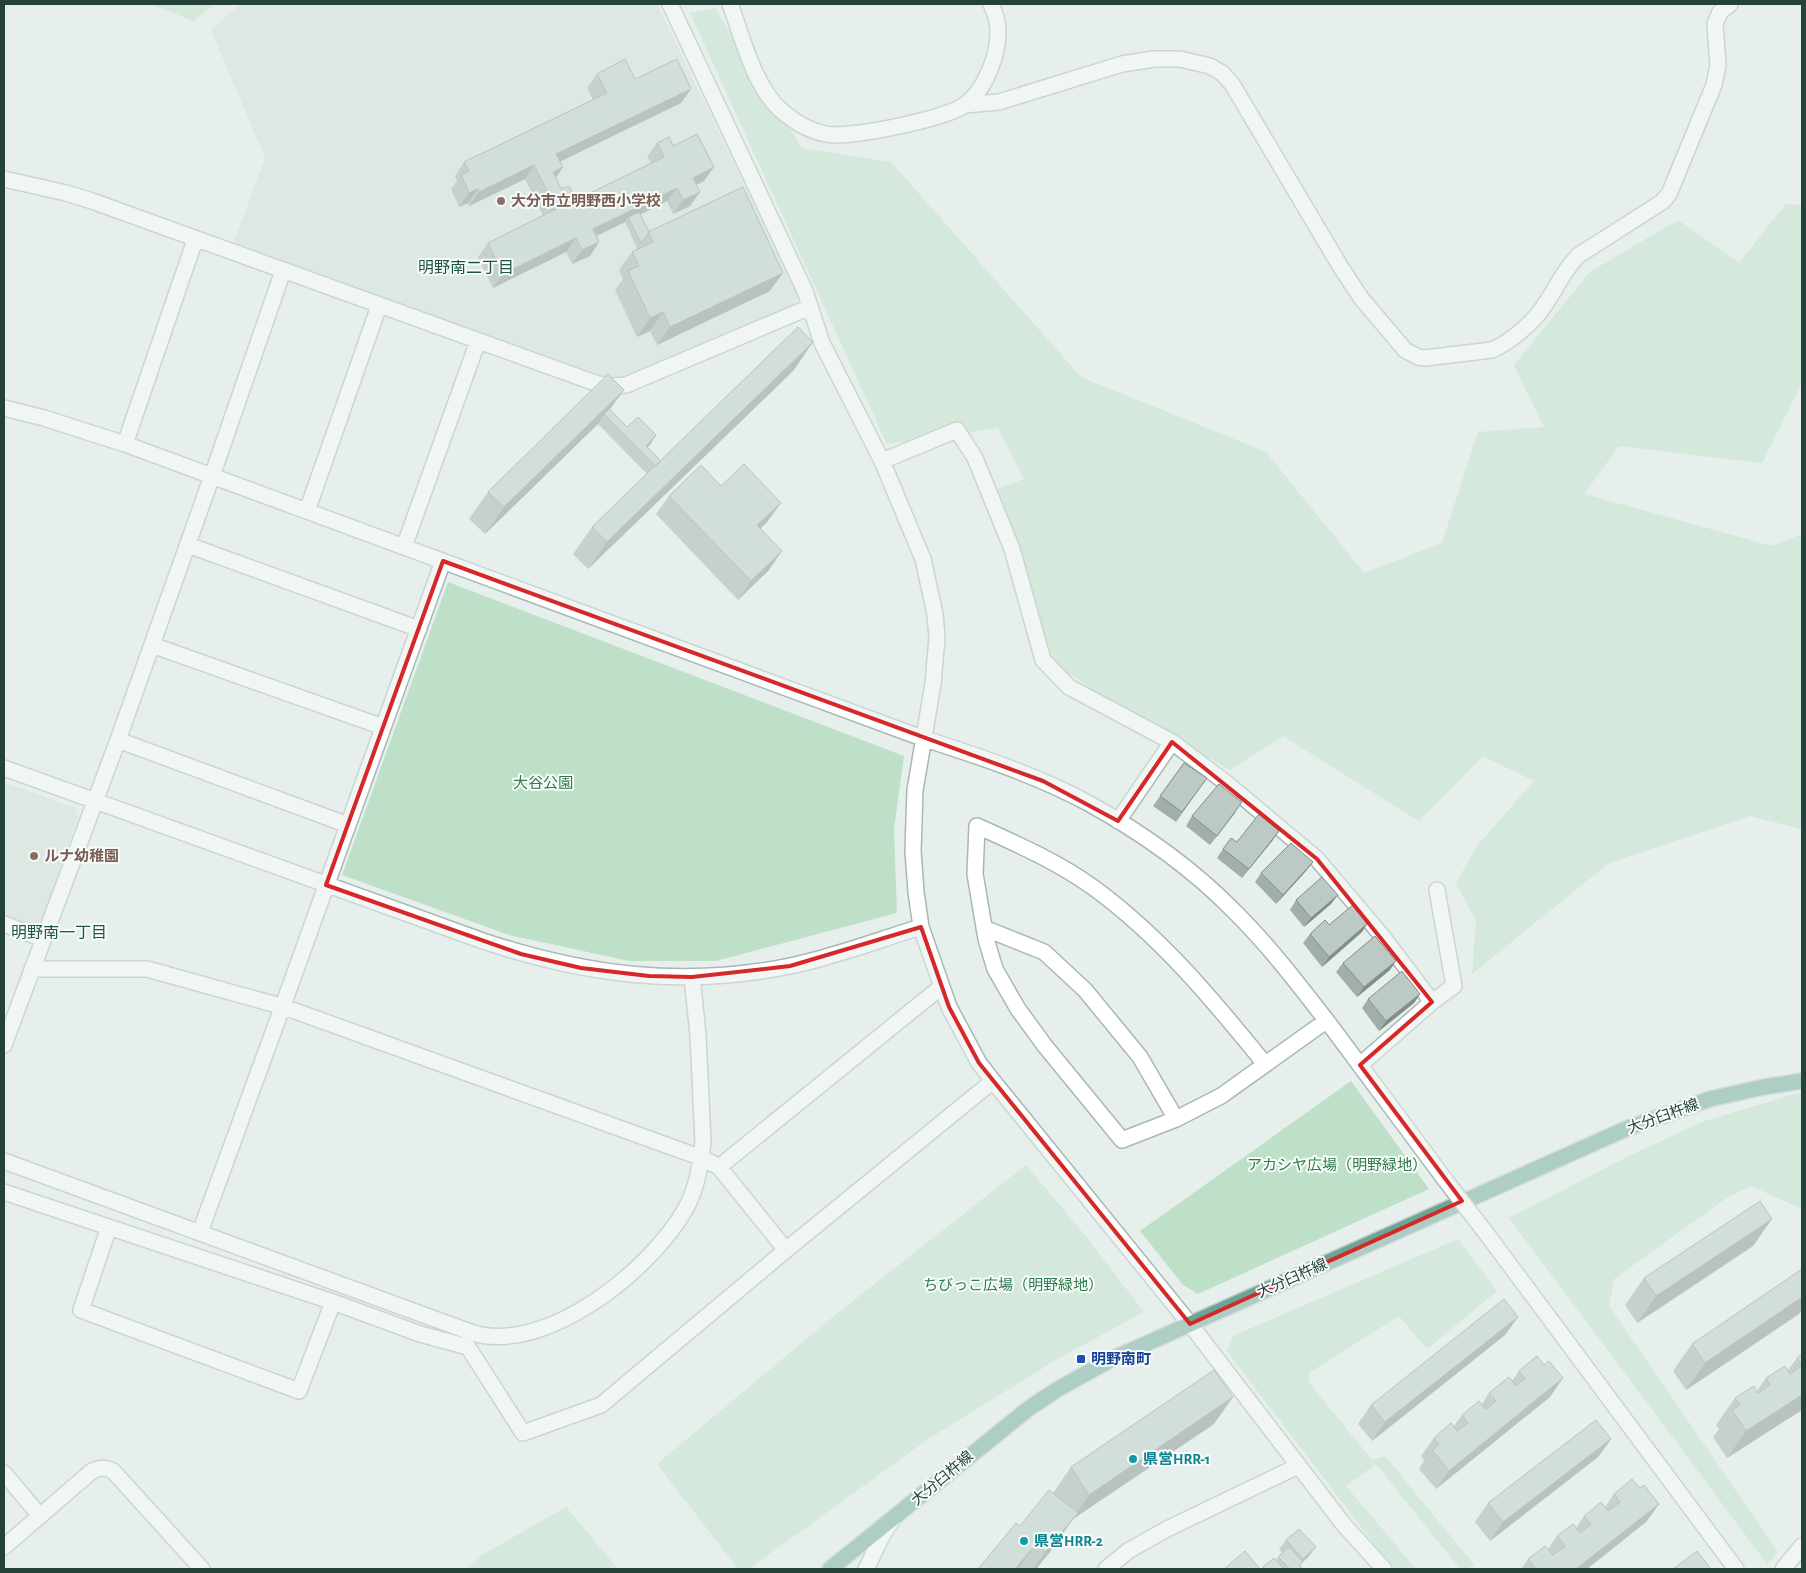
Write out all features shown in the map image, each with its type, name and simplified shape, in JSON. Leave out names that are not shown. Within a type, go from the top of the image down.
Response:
[{"type":"main road","name":"大分臼杵線","points":[[830,1569],[996,1433],[1050,1394],[1112,1359],[1628,1128],[1710,1100],[1764,1087],[1802,1081]]},
{"type":"street","points":[[670,4],[805,291],[822,343],[882,461],[923,560],[935,614],[936,662],[922,738],[915,790],[913,822],[916,892],[921,927],[949,1007],[969,1044],[993,1081],[1190,1324],[1344,1525],[1384,1569]]},
{"type":"street","points":[[730,4],[763,90],[782,112],[804,128],[828,135],[844,136],[947,114],[964,105],[980,89],[995,58],[998,27],[991,4]]},
{"type":"street","points":[[964,105],[999,102],[1122,64],[1154,59],[1180,59],[1210,66],[1222,73],[1232,84],[1340,266],[1361,298],[1405,350],[1418,358],[1492,350],[1500,347],[1536,316],[1544,307],[1572,262],[1579,255],[1656,206],[1669,194],[1714,85],[1718,65],[1715,24],[1720,12],[1730,4]]},
{"type":"street","points":[[4,179],[66,193],[598,384],[620,386],[632,383],[810,307]]},
{"type":"street","points":[[125,444],[195,240]]},
{"type":"street","points":[[4,1045],[118,740],[283,271]]},
{"type":"street","points":[[308,511],[379,306]]},
{"type":"street","points":[[404,547],[478,341]]},
{"type":"street","points":[[4,408],[44,418],[125,444],[1043,781],[1082,800],[1118,821],[1168,855],[1226,903],[1271,951],[1360,1065],[1736,1569]]},
{"type":"street","points":[[882,461],[957,430],[975,458],[1012,550],[1043,660],[1069,687],[1172,742],[1225,782],[1317,859],[1383,937],[1432,1002]]},
{"type":"street","points":[[188,545],[419,629]]},
{"type":"street","points":[[200,1232],[284,1007],[326,885],[444,561]]},
{"type":"street","points":[[152,645],[383,727]]},
{"type":"street","points":[[118,740],[348,825]]},
{"type":"street","points":[[1118,821],[1172,742]]},
{"type":"street","points":[[4,768],[483,941],[548,961],[612,973],[692,977],[746,973],[790,966],[921,927]]},
{"type":"street","points":[[1265,1064],[1180,964],[1140,924],[1092,887],[1037,854],[977,826],[975,874],[984,928],[995,969],[1018,1009],[1045,1046],[1122,1140],[1176,1119],[1221,1096],[1326,1021]]},
{"type":"street","points":[[1360,1065],[1432,1002],[1454,986],[1437,890]]},
{"type":"street","points":[[4,924],[43,939]]},
{"type":"street","points":[[984,928],[1044,952],[1085,990],[1140,1057],[1176,1119]]},
{"type":"street","points":[[32,969],[147,969],[284,1007],[702,1158],[719,1167],[786,1250]]},
{"type":"street","points":[[4,1192],[334,1302],[420,1334],[470,1340],[486,1337],[503,1338],[518,1336],[540,1330],[571,1316],[612,1290],[661,1244],[686,1208],[696,1185],[702,1158],[701,1084],[692,977]]},
{"type":"street","points":[[719,1167],[941,987]]},
{"type":"street","points":[[4,1161],[200,1232],[470,1340],[523,1433],[600,1405],[993,1081]]},
{"type":"street","points":[[109,1227],[81,1310],[299,1391],[334,1302]]},
{"type":"street","points":[[1106,1569],[1128,1551],[1167,1529],[1298,1466]]},
{"type":"street","points":[[4,1547],[92,1471],[97,1468],[107,1468],[113,1471],[202,1569]]},
{"type":"street","points":[[4,1473],[40,1516]]},
{"type":"street","points":[[866,1569],[884,1530],[897,1514]]},
{"type":"street","points":[[1783,1569],[1802,1546]]},
{"type":"highlighted area","points":[[443,561],[1043,781],[1118,821],[1172,742],[1317,859],[1432,1002],[1360,1065],[1462,1201],[1190,1324],[979,1063],[949,1007],[921,927],[790,966],[692,977],[649,976],[581,968],[521,954],[326,885]]},
{"type":"shaded area","name":"大分市立明野西小学校","points":[[240,4],[657,4],[798,296],[794,305],[617,381],[233,244],[265,158],[211,30]]},
{"type":"shaded area","name":"ルナ幼稚園","points":[[4,782],[75,808],[78,817],[42,921],[34,926],[4,915]]},
{"type":"green space","points":[[151,4],[215,4],[193,21]]},
{"type":"green space","points":[[715,8],[802,148],[891,162],[1081,377],[1266,452],[1364,573],[1442,543],[1478,432],[1544,427],[1514,365],[1590,272],[1678,220],[1739,263],[1786,204],[1802,205],[1802,383],[1762,463],[1619,446],[1584,494],[1772,546],[1802,534],[1802,829],[1750,816],[1609,863],[1472,974],[1476,921],[1456,883],[1477,846],[1534,781],[1483,756],[1419,821],[1283,736],[1230,770],[1096,692],[1048,659],[992,491],[1024,479],[998,428],[887,444],[690,13]]},
{"type":"green space","name":"大谷公園","points":[[448,582],[904,756],[894,829],[897,913],[716,961],[629,961],[509,935],[342,875]]},
{"type":"green space","name":"アカシヤ広場（明野緑地）","points":[[1351,1081],[1429,1189],[1198,1294],[1183,1285],[1140,1231]]},
{"type":"green space","points":[[1802,1092],[1802,1209],[1751,1186],[1728,1197],[1614,1279],[1609,1306],[1778,1552],[1767,1564],[1509,1218],[1629,1156],[1702,1122]]},
{"type":"green space","name":"ちびっこ広場（明野緑地）","points":[[1026,1165],[1088,1239],[1144,1312],[1061,1357],[928,1439],[749,1569],[738,1569],[657,1464],[840,1311]]},
{"type":"green space","points":[[1458,1239],[1497,1291],[1427,1349],[1399,1316],[1309,1373],[1308,1381],[1372,1460],[1385,1456],[1475,1566],[1460,1569],[1376,1464],[1346,1486],[1416,1569],[1397,1569],[1381,1553],[1227,1351],[1233,1336]]},
{"type":"green space","points":[[566,1507],[618,1569],[466,1569],[482,1555]]},
{"type":"building","points":[[625,59],[635,79],[677,59],[691,89],[556,154],[563,167],[553,172],[561,189],[569,186],[576,200],[664,157],[657,143],[669,137],[673,146],[697,134],[714,167],[693,178],[700,192],[683,200],[677,188],[593,229],[599,242],[582,250],[576,238],[503,274],[488,243],[556,209],[534,165],[479,192],[478,189],[469,193],[461,175],[469,171],[464,162],[607,93],[597,74]]},
{"type":"building","points":[[743,187],[783,273],[670,327],[663,312],[650,318],[628,271],[639,266],[632,252],[653,242],[648,232]]},
{"type":"building","points":[[639,212],[649,232],[641,243],[628,217]]},
{"type":"building","points":[[798,327],[813,342],[607,542],[592,527]]},
{"type":"building","points":[[608,374],[624,390],[504,507],[488,492]]},
{"type":"building","points":[[609,409],[627,427],[638,417],[656,435],[646,446],[661,461],[655,466],[604,414]]},
{"type":"building","points":[[744,464],[781,503],[757,525],[782,551],[751,581],[669,496],[701,465],[721,486]]},
{"type":"building","points":[[1184,763],[1207,778],[1182,812],[1160,796]]},
{"type":"building","points":[[1219,784],[1242,802],[1217,836],[1192,816]]},
{"type":"building","points":[[1259,814],[1279,831],[1249,869],[1223,849],[1231,838],[1237,842]]},
{"type":"building","points":[[1291,843],[1313,862],[1283,895],[1261,873]]},
{"type":"building","points":[[1322,877],[1338,895],[1311,918],[1296,900]]},
{"type":"building","points":[[1354,904],[1368,923],[1329,957],[1310,934],[1325,920],[1329,925]]},
{"type":"building","points":[[1375,936],[1396,961],[1364,987],[1343,963]]},
{"type":"building","points":[[1402,971],[1420,994],[1386,1021],[1368,999]]},
{"type":"building","points":[[1760,1201],[1772,1219],[1656,1296],[1644,1278]]},
{"type":"building","points":[[1802,1269],[1802,1297],[1705,1363],[1692,1344]]},
{"type":"building","points":[[1504,1299],[1518,1317],[1385,1422],[1371,1405]]},
{"type":"building","points":[[1802,1354],[1802,1366],[1797,1358]]},
{"type":"building","points":[[1537,1356],[1544,1365],[1549,1361],[1563,1378],[1449,1471],[1432,1450],[1439,1445],[1434,1438],[1451,1423],[1457,1431],[1468,1423],[1462,1415],[1479,1401],[1486,1409],[1496,1401],[1489,1393],[1509,1377],[1516,1386],[1525,1379],[1519,1371]]},
{"type":"building","points":[[1785,1366],[1790,1374],[1802,1366],[1802,1395],[1746,1431],[1732,1410],[1740,1405],[1735,1398],[1754,1386],[1758,1393],[1770,1385],[1766,1378]]},
{"type":"building","points":[[1214,1370],[1233,1397],[1089,1495],[1071,1467]]},
{"type":"building","points":[[1596,1420],[1611,1439],[1503,1522],[1488,1503]]},
{"type":"building","points":[[1632,1479],[1640,1488],[1644,1485],[1659,1504],[1576,1569],[1533,1569],[1535,1568],[1528,1559],[1545,1546],[1553,1555],[1565,1546],[1557,1536],[1573,1524],[1580,1533],[1591,1524],[1584,1516],[1601,1502],[1608,1511],[1620,1502],[1614,1494]]},
{"type":"building","points":[[1049,1490],[1078,1513],[1045,1552],[1036,1544],[1015,1569],[978,1569],[1016,1523],[1020,1526]]},
{"type":"building","points":[[1299,1529],[1316,1547],[1303,1559],[1286,1540]]},
{"type":"building","points":[[1289,1547],[1303,1562],[1299,1565],[1303,1569],[1290,1569],[1278,1557]]},
{"type":"building","points":[[1245,1551],[1260,1569],[1224,1569]]},
{"type":"building","points":[[1697,1551],[1711,1569],[1673,1569]]},
{"type":"building","points":[[1274,1558],[1284,1569],[1265,1569],[1263,1567]]},
{"type":"place","name":"大分市立明野西小学校","points":[[501,201]]},
{"type":"place","name":"ルナ幼稚園","points":[[34,856]]},
{"type":"place","name":"明野南町","points":[[1081,1359]]},
{"type":"place","name":"県営HRR-1","points":[[1133,1459]]},
{"type":"place","name":"県営HRR-2","points":[[1024,1541]]},
{"type":"district","name":"明野南二丁目","points":[[466,267]]},
{"type":"district","name":"明野南一丁目","points":[[59,932]]}]
